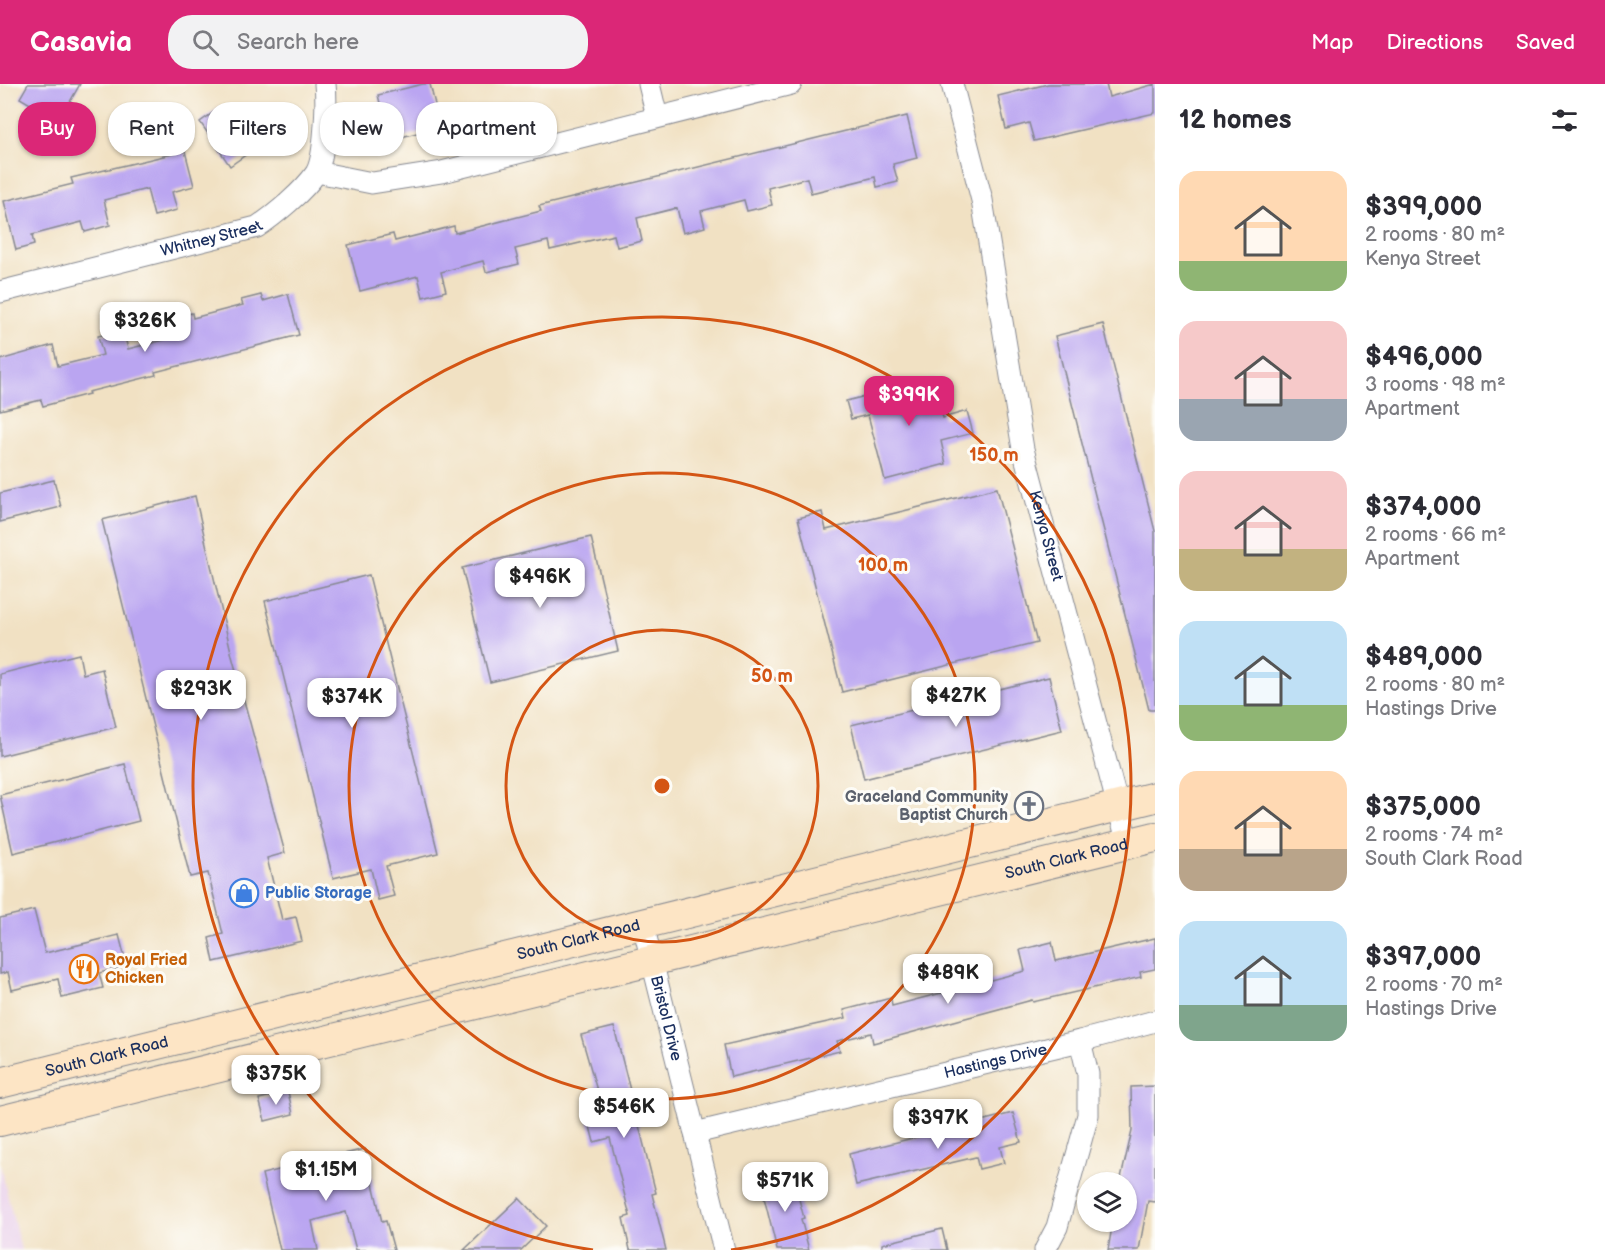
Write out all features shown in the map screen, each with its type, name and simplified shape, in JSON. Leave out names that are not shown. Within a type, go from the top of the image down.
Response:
[{"type":"main road","name":"South Clark Road","points":[[0,1083],[1155,797]]},
{"type":"main road","name":"South Clark Road","points":[[0,1121],[1142,840]]},
{"type":"street","points":[[325,84],[325,126],[317,172],[372,183],[442,172],[791,84]]},
{"type":"street","points":[[649,84],[657,117]]},
{"type":"street","name":"Kenya Street","points":[[952,84],[982,200],[1023,449],[1120,806],[1142,840]]},
{"type":"street","name":"Whitney Street","points":[[0,292],[257,227],[273,216],[317,172]]},
{"type":"street","name":"Bristol Drive","points":[[643,925],[723,1250]]},
{"type":"street","name":"Hastings Drive","points":[[694,1133],[1155,1021]]},
{"type":"street","points":[[1045,1250],[1057,1227],[1088,1115],[1088,1074],[1080,1041]]},
{"type":"shaded area","points":[[0,1164],[21,1250],[0,1250]]},
{"type":"building","points":[[28,84],[80,84],[70,102],[27,102],[20,98]]},
{"type":"building","points":[[430,84],[434,102],[416,102],[416,133],[404,136],[404,102],[380,102],[378,95]]},
{"type":"building","points":[[1048,84],[1106,84],[1109,97],[1155,84],[1155,113],[1034,141],[1029,123],[1006,129],[998,96]]},
{"type":"building","points":[[907,116],[917,158],[893,164],[898,182],[877,187],[875,177],[811,193],[807,178],[768,188],[772,205],[747,211],[744,200],[701,211],[705,227],[683,233],[677,208],[637,218],[642,241],[617,247],[614,235],[550,250],[548,241],[515,249],[519,264],[486,272],[483,261],[441,272],[446,291],[423,297],[418,276],[360,291],[348,245],[393,234],[395,241],[454,226],[455,233],[541,211],[539,206]]},
{"type":"building","points":[[207,117],[207,132],[200,122]]},
{"type":"building","points":[[164,156],[186,156],[194,186],[172,192],[177,210],[154,216],[147,189],[104,200],[110,225],[85,232],[82,222],[32,235],[34,245],[16,250],[4,201],[73,184],[71,178]]},
{"type":"building","points":[[223,156],[244,156],[230,166]]},
{"type":"building","points":[[288,294],[299,335],[155,372],[156,375],[43,406],[41,400],[0,410],[0,360],[53,345],[58,366],[103,355],[98,336],[123,330],[128,349],[172,338],[167,319],[192,313],[193,318],[243,305],[241,300],[261,295],[263,301]]},
{"type":"building","points":[[1103,324],[1155,531],[1155,710],[1149,710],[1055,336]]},
{"type":"building","points":[[933,379],[943,418],[967,411],[973,433],[941,441],[946,464],[885,480],[868,415],[851,419],[846,401]]},
{"type":"building","points":[[54,480],[61,507],[0,522],[0,493]]},
{"type":"building","points":[[997,488],[1037,643],[842,692],[798,518],[822,512],[826,530]]},
{"type":"building","points":[[195,496],[232,656],[285,853],[267,858],[282,920],[296,917],[302,941],[214,962],[209,938],[223,934],[208,873],[190,877],[102,520]]},
{"type":"building","points":[[591,537],[618,651],[490,682],[462,568]]},
{"type":"building","points":[[369,575],[438,853],[386,866],[394,896],[378,900],[371,869],[333,878],[265,601]]},
{"type":"building","points":[[79,654],[83,674],[102,669],[116,727],[0,756],[0,674]]},
{"type":"building","points":[[1049,677],[1062,730],[864,779],[851,725]]},
{"type":"building","points":[[125,764],[139,821],[13,853],[0,795]]},
{"type":"building","points":[[34,910],[45,953],[119,935],[127,966],[99,973],[103,988],[62,998],[58,979],[12,990],[8,972],[0,974],[0,918]]},
{"type":"building","points":[[1155,938],[1155,969],[1140,972],[1141,977],[1033,1002],[1032,1000],[873,1043],[871,1033],[837,1041],[840,1051],[731,1077],[724,1045],[846,1018],[844,1010],[891,998],[892,1006],[1025,971],[1020,950],[1052,942],[1056,961]]},
{"type":"building","points":[[614,1027],[656,1193],[652,1194],[666,1250],[630,1250],[623,1218],[630,1216],[610,1138],[594,1142],[588,1119],[604,1115],[581,1035]]},
{"type":"building","points":[[1155,1086],[1155,1202],[1148,1201],[1139,1250],[1108,1250],[1111,1232],[1137,1232],[1137,1172],[1122,1172],[1132,1131],[1131,1087]]},
{"type":"building","points":[[288,1092],[293,1114],[265,1121],[259,1099]]},
{"type":"building","points":[[1013,1113],[1021,1142],[1000,1147],[1004,1163],[979,1169],[976,1157],[856,1185],[849,1154]]},
{"type":"building","points":[[365,1149],[382,1222],[386,1221],[394,1250],[356,1250],[346,1212],[312,1221],[318,1250],[280,1250],[262,1174]]},
{"type":"building","points":[[792,1173],[804,1218],[801,1219],[809,1250],[777,1250],[760,1181]]},
{"type":"building","points":[[519,1198],[546,1226],[521,1250],[464,1250]]},
{"type":"building","points":[[942,1229],[947,1250],[882,1250],[882,1244]]},
{"type":"place","name":"Graceland Community Baptist Church","points":[[1029,806]]},
{"type":"place","name":"Public Storage","points":[[244,893]]},
{"type":"place","name":"Royal Fried Chicken","points":[[84,969]]}]
